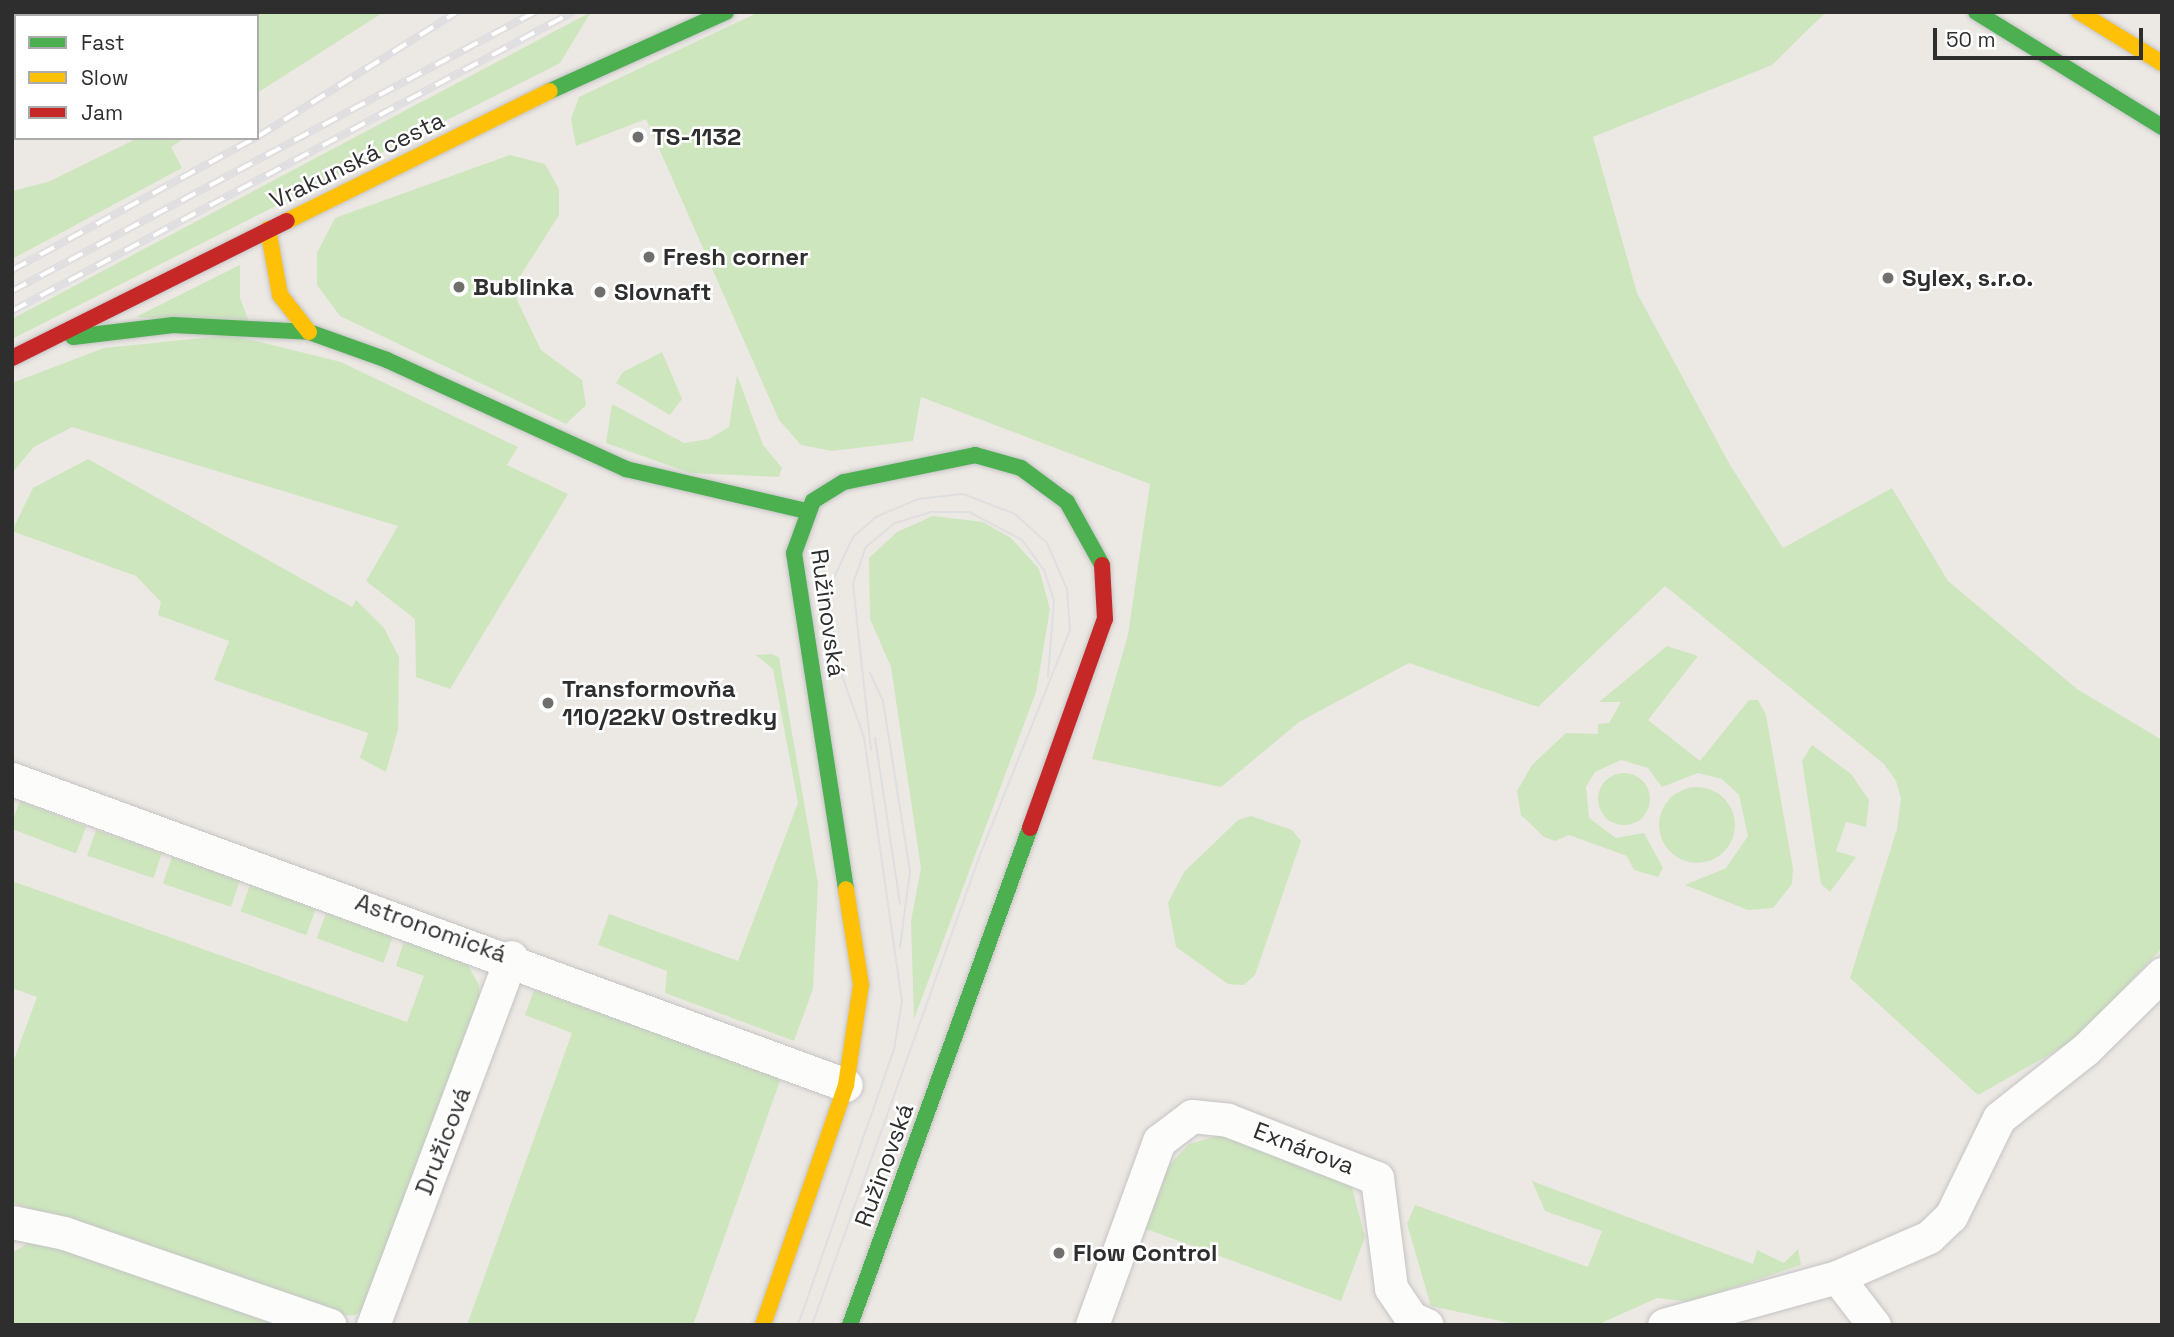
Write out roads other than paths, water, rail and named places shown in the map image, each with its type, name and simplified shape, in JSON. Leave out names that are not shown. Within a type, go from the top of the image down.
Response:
[{"type":"main road","name":"Vrakunská cesta","points":[[12,358],[268,229],[726,12]]},
{"type":"main road","points":[[1976,12],[2162,127]]},
{"type":"main road","points":[[2080,12],[2162,63]]},
{"type":"main road","points":[[268,229],[280,295],[309,332]]},
{"type":"main road","points":[[53,339],[173,325],[309,332],[387,360],[626,469],[806,511]]},
{"type":"main road","name":"Ružinovská","points":[[763,1325],[846,1085],[859,1018],[858,939],[794,553],[806,511],[844,482],[975,455],[1007,461],[1052,488],[1073,509],[1098,549],[1108,590],[1105,619],[850,1325]]},
{"type":"street","name":"Astronomická","points":[[12,779],[511,957],[846,1085]]},
{"type":"street","name":"Družicová","points":[[373,1325],[511,957]]},
{"type":"street","points":[[1664,1325],[1837,1277],[1929,1237],[1951,1216],[1999,1118],[2087,1049],[2162,974]]},
{"type":"street","name":"Exnárova","points":[[1092,1325],[1159,1141],[1192,1116],[1228,1120],[1377,1178],[1391,1288],[1411,1318],[1427,1325]]},
{"type":"street","points":[[12,1222],[64,1233],[329,1325]]},
{"type":"street","points":[[1837,1277],[1874,1325]]},
{"type":"tram line","points":[[798,1325],[894,1050],[902,1001],[864,737],[837,662],[829,588],[853,537],[876,517],[918,499],[963,494],[1015,514],[1047,543],[1067,589],[1070,630],[981,852],[812,1325]]},
{"type":"tram line","points":[[871,750],[853,584],[866,547],[895,523],[932,512],[969,512],[1022,540],[1044,570],[1054,601],[1048,677]]},
{"type":"tram line","points":[[870,673],[883,701],[910,871],[900,947]]},
{"type":"tram line","points":[[875,738],[900,904]]},
{"type":"railway","points":[[259,136],[457,12]]},
{"type":"railway","points":[[12,291],[535,12]]},
{"type":"railway","points":[[12,311],[573,12]]},
{"type":"railway","points":[[12,270],[251,140]]},
{"type":"place","name":"TS-1132","points":[[638,137]]},
{"type":"place","name":"Fresh corner","points":[[649,257]]},
{"type":"place","name":"Sylex, s.r.o.","points":[[1888,278]]},
{"type":"place","name":"Bublinka","points":[[459,287]]},
{"type":"place","name":"Slovnaft","points":[[600,292]]},
{"type":"place","name":"Transformovňa 110/22kV Ostredky","points":[[548,703]]},
{"type":"place","name":"Flow Control","points":[[1059,1253]]}]
